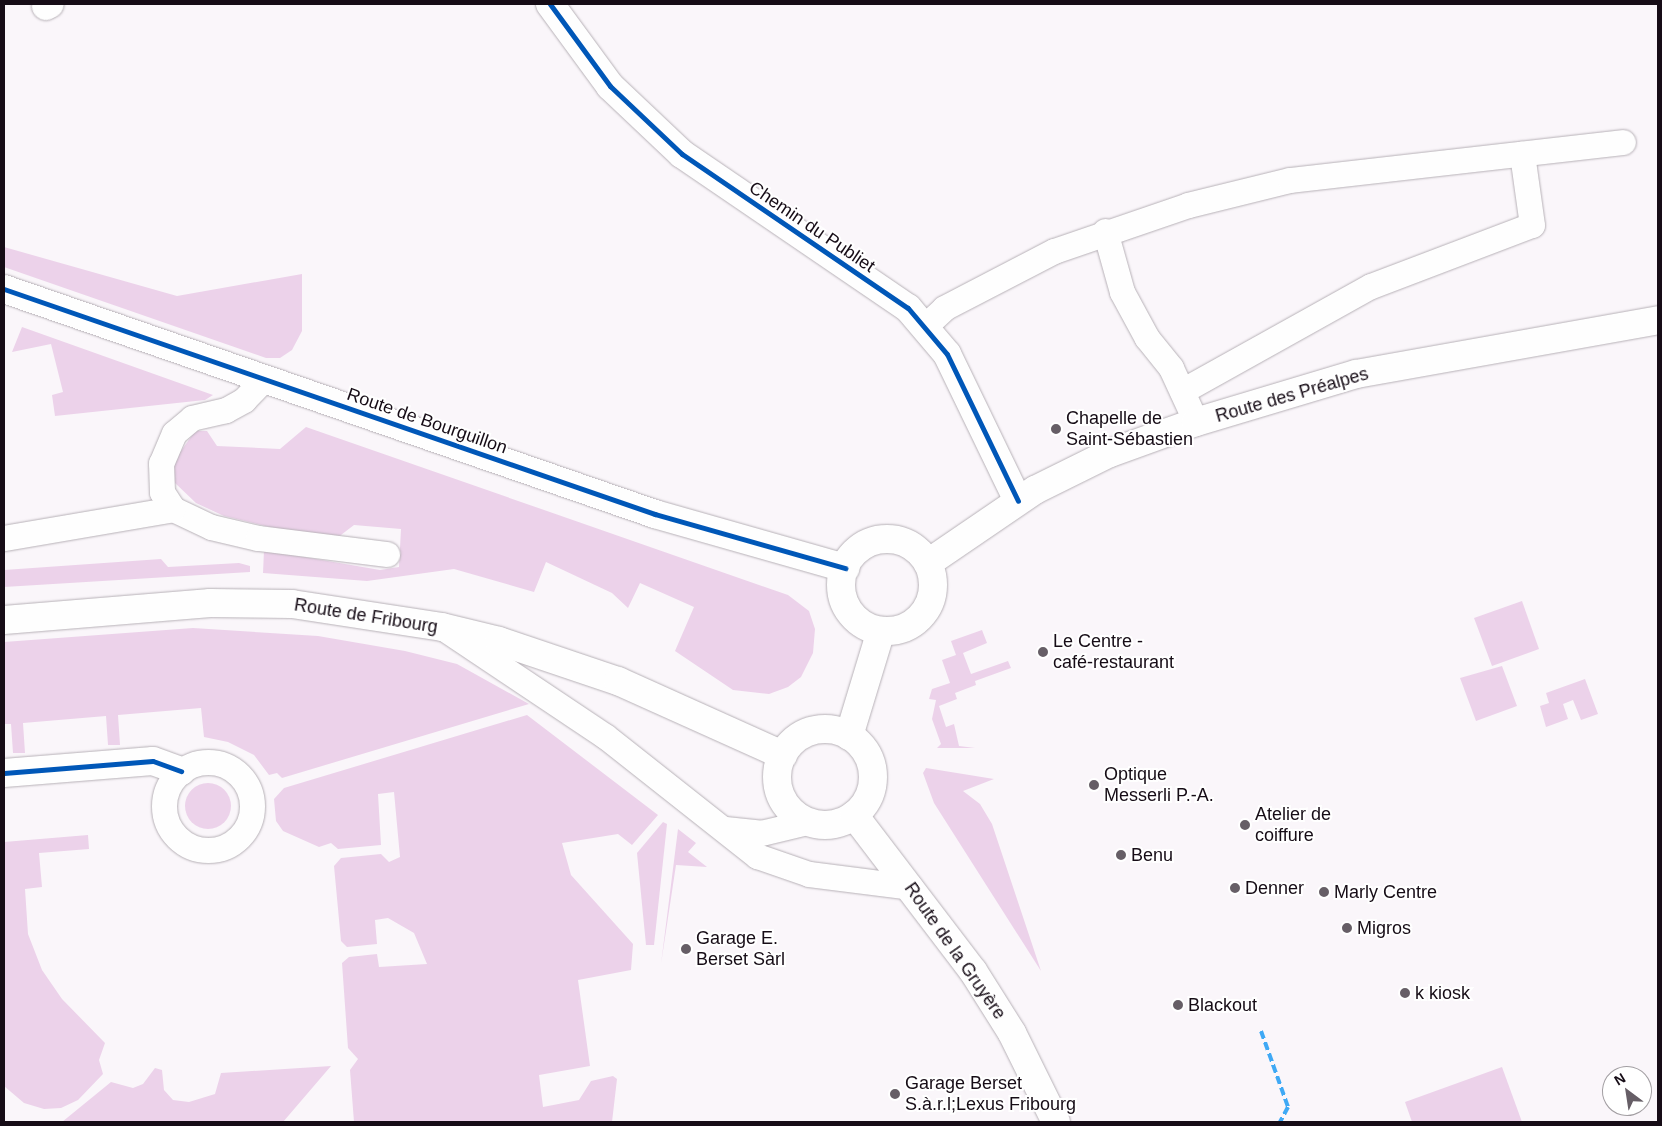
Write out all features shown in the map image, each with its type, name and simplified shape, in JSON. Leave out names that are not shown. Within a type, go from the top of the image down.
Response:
[{"type":"main road","name":"Chemin du Publiet","points":[[550,4],[610,86],[682,154],[908,308],[925,326],[947,354],[1018,500]]},
{"type":"main road","name":"Route de Bourguillon","points":[[4,289],[655,514],[845,568]]},
{"type":"main road","name":"Route des Préalpes","points":[[928,563],[1018,500],[1096,459],[1196,422],[1356,374],[1658,320]]},
{"type":"main road","points":[[892,540],[918,552],[928,563],[933,577],[929,605],[909,626],[881,631],[856,619],[847,608],[841,581],[845,568],[864,546],[892,540]]},
{"type":"main road","name":"Route de Fribourg","points":[[4,620],[210,604],[292,604],[442,627],[499,641],[618,681],[783,755]]},
{"type":"main road","points":[[849,736],[881,631]]},
{"type":"main road","points":[[817,730],[849,736],[866,754],[872,780],[870,794],[854,815],[832,825],[807,822],[782,799],[777,777],[783,755],[797,738],[817,730]]},
{"type":"main road","points":[[4,773],[153,761],[181,770]]},
{"type":"main road","name":"Route de la Gruyère","points":[[854,815],[973,971],[1012,1033],[1056,1122]]},
{"type":"lane","points":[[925,326],[944,308],[1054,251],[1105,232],[1290,180],[1623,142]]},
{"type":"lane","points":[[1182,391],[1371,286],[1532,225],[1522,154]]},
{"type":"lane","points":[[1105,232],[1122,292],[1182,391],[1196,422]]},
{"type":"lane","points":[[263,380],[244,400],[226,410],[192,418],[174,434],[161,463],[162,492],[173,509],[211,527],[258,538],[387,554]]},
{"type":"lane","points":[[4,538],[173,509]]},
{"type":"lane","points":[[442,627],[559,703],[725,829],[757,856],[809,874],[910,887]]},
{"type":"lane","points":[[725,829],[761,833],[807,822]]},
{"type":"shaded area","points":[[4,247],[177,296],[302,274],[302,331],[292,350],[280,358],[266,358],[4,267]]},
{"type":"shaded area","points":[[22,327],[213,395],[205,400],[55,416],[52,395],[63,392],[51,344],[12,352]]},
{"type":"shaded area","points":[[306,427],[788,595],[809,611],[815,629],[813,653],[801,677],[788,687],[769,694],[733,690],[675,651],[694,607],[640,583],[628,608],[612,593],[546,562],[534,592],[454,569],[367,581],[263,573],[264,550],[380,570],[399,567],[401,529],[354,525],[337,538],[282,530],[224,516],[196,503],[174,482],[172,464],[195,431],[207,431],[217,446],[280,449]]},
{"type":"shaded area","points":[[161,559],[168,567],[239,563],[250,566],[250,572],[4,587],[4,570]]},
{"type":"shaded area","points":[[1522,601],[1539,649],[1492,666],[1474,618]]},
{"type":"shaded area","points":[[193,628],[318,636],[405,651],[457,664],[529,704],[282,778],[277,773],[269,775],[254,755],[228,742],[204,737],[201,708],[118,715],[120,745],[108,745],[106,716],[23,723],[25,753],[13,753],[11,724],[4,724],[4,642]]},
{"type":"shaded area","points":[[982,630],[987,643],[963,653],[971,674],[1008,661],[1011,668],[975,681],[976,685],[955,693],[957,699],[939,706],[946,727],[954,724],[959,746],[975,748],[937,748],[941,744],[932,719],[936,700],[929,699],[932,689],[950,683],[942,660],[956,655],[951,641]]},
{"type":"shaded area","points":[[1502,666],[1517,706],[1476,721],[1460,678]]},
{"type":"shaded area","points":[[1585,679],[1598,714],[1581,720],[1573,700],[1563,704],[1568,719],[1546,727],[1540,706],[1549,703],[1546,693]]},
{"type":"shaded area","points":[[527,715],[658,815],[632,845],[618,834],[562,843],[571,875],[633,944],[631,970],[578,980],[590,1066],[539,1075],[543,1107],[579,1100],[591,1081],[613,1076],[617,1079],[612,1122],[354,1122],[350,1070],[358,1059],[348,1048],[342,963],[349,957],[377,954],[379,967],[427,964],[414,933],[388,918],[375,920],[377,944],[347,947],[341,941],[334,866],[341,858],[381,854],[389,862],[400,857],[394,792],[378,794],[381,845],[338,849],[331,843],[319,847],[283,831],[276,821],[274,799],[284,788]]},
{"type":"shaded area","points":[[926,768],[994,779],[963,791],[980,804],[992,824],[1041,971],[934,803],[923,773]]},
{"type":"shaded area","points":[[213,783],[225,789],[230,797],[230,815],[225,823],[217,828],[203,829],[191,823],[186,815],[185,801],[191,789],[199,784]]},
{"type":"shaded area","points":[[663,822],[667,824],[654,945],[646,945],[637,853]]},
{"type":"shaded area","points":[[678,829],[696,843],[688,852],[707,867],[676,865],[661,964]]},
{"type":"shaded area","points":[[88,835],[89,849],[39,853],[42,887],[25,889],[28,934],[42,970],[62,999],[105,1043],[99,1060],[103,1074],[78,1100],[61,1108],[44,1109],[24,1103],[4,1086],[4,842]]},
{"type":"shaded area","points":[[331,1066],[283,1122],[62,1122],[111,1082],[133,1088],[143,1084],[155,1068],[162,1070],[164,1090],[173,1100],[189,1102],[215,1094],[221,1073]]},
{"type":"shaded area","points":[[1502,1067],[1522,1122],[1412,1122],[1405,1102]]},
{"type":"marked path","points":[[1261,1031],[1288,1107],[1280,1122]]},
{"type":"cycle path","points":[[550,4],[610,86],[682,154],[908,308],[947,354],[1018,501]]},
{"type":"cycle path","points":[[4,289],[655,514],[845,568]]},
{"type":"cycle path","points":[[4,773],[153,761],[181,771]]},
{"type":"place","name":"Chapelle de Saint-Sébastien","points":[[1056,429]]},
{"type":"place","name":"Le Centre - café-restaurant","points":[[1043,652]]},
{"type":"place","name":"Optique Messerli P.-A.","points":[[1094,785]]},
{"type":"place","name":"Atelier de coiffure","points":[[1245,825]]},
{"type":"place","name":"Benu","points":[[1121,855]]},
{"type":"place","name":"Denner","points":[[1235,888]]},
{"type":"place","name":"Marly Centre","points":[[1324,892]]},
{"type":"place","name":"Migros","points":[[1347,928]]},
{"type":"place","name":"Garage E. Berset Sàrl","points":[[686,949]]},
{"type":"place","name":"k kiosk","points":[[1405,993]]},
{"type":"place","name":"Blackout","points":[[1178,1005]]},
{"type":"place","name":"Garage Berset S.à.r.l;Lexus Fribourg","points":[[895,1094]]}]
